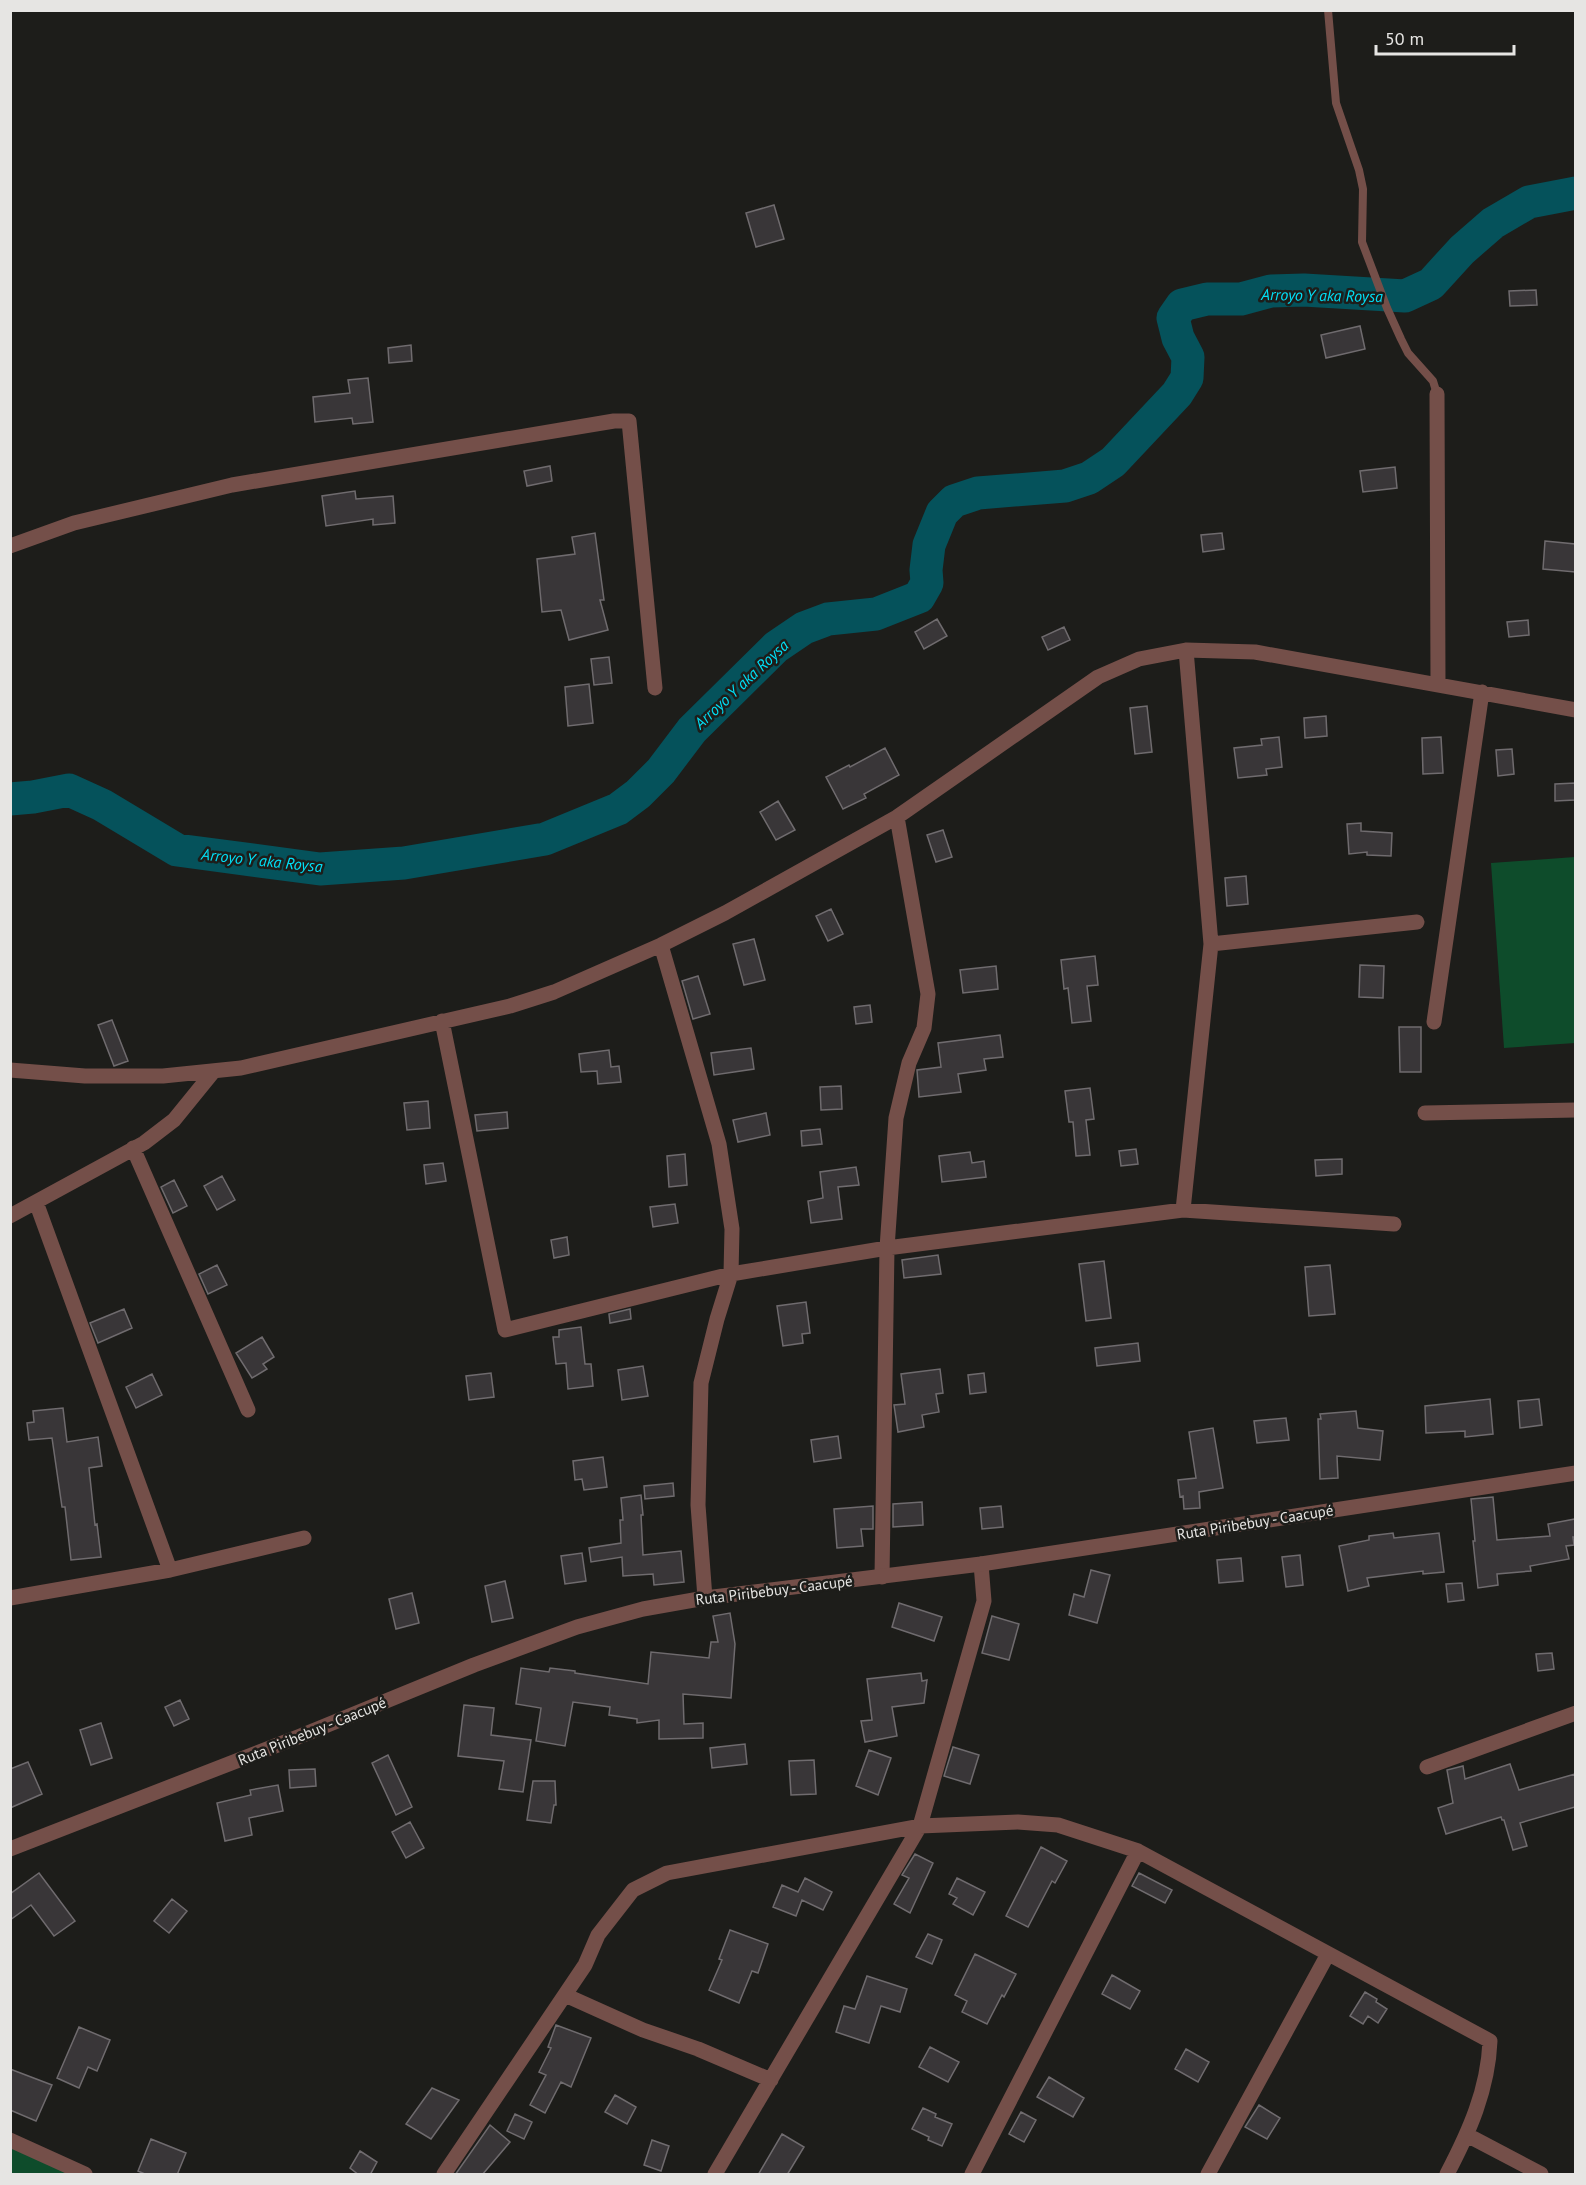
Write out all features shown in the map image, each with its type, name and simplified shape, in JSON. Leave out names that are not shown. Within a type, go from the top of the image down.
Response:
[{"type":"street","points":[[1437,394],[1438,684]]},
{"type":"street","points":[[10,546],[74,524],[232,484],[614,421],[629,421],[655,688]]},
{"type":"street","points":[[1183,1210],[1211,944],[1186,650]]},
{"type":"street","points":[[10,1070],[85,1076],[163,1076],[241,1068],[510,1006],[554,992],[661,945],[725,913],[897,817],[1098,677],[1138,659],[1186,650],[1255,652],[1575,710]]},
{"type":"street","points":[[1434,1022],[1482,692]]},
{"type":"street","points":[[882,1577],[887,1248],[896,1118],[909,1063],[924,1028],[928,994],[897,817]]},
{"type":"street","points":[[1211,944],[1417,922]]},
{"type":"street","points":[[661,945],[719,1144],[732,1229],[731,1274],[701,1383],[698,1505],[705,1598]]},
{"type":"street","points":[[442,1021],[505,1330],[731,1274],[887,1248],[1183,1210],[1394,1224]]},
{"type":"street","points":[[10,1216],[133,1148],[174,1120],[213,1072]]},
{"type":"street","points":[[1425,1113],[1575,1110]]},
{"type":"street","points":[[133,1148],[248,1410]]},
{"type":"street","points":[[36,1202],[170,1570]]},
{"type":"street","name":"Ruta Piribebuy - Caacupé","points":[[10,1849],[287,1742],[524,1646],[577,1627],[643,1610],[705,1598],[981,1564],[1575,1473]]},
{"type":"street","points":[[10,1598],[170,1570],[304,1538]]},
{"type":"street","points":[[715,2175],[920,1826],[984,1601],[981,1564]]},
{"type":"street","points":[[1427,1767],[1575,1713]]},
{"type":"street","points":[[444,2175],[585,1965],[598,1935],[633,1890],[667,1873],[920,1826],[1018,1822],[1058,1825],[1138,1851],[1490,2040],[1489,2063],[1484,2087],[1467,2135],[1446,2175]]},
{"type":"street","points":[[972,2175],[1138,1851]]},
{"type":"street","points":[[1208,2175],[1328,1954]]},
{"type":"street","points":[[565,1995],[643,2030],[698,2049],[771,2080]]},
{"type":"street","points":[[1467,2135],[1541,2175]]},
{"type":"street","points":[[10,2140],[85,2175]]},
{"type":"lane","points":[[1328,10],[1336,103],[1359,170],[1364,206],[1362,242],[1387,308],[1408,353],[1433,381],[1437,394]]},
{"type":"green space","points":[[1575,857],[1575,1043],[1504,1048],[1491,863]]},
{"type":"green space","points":[[11,2143],[80,2174],[11,2174]]},
{"type":"building","points":[[774,205],[784,239],[756,247],[746,213]]},
{"type":"building","points":[[1536,290],[1537,305],[1510,306],[1509,291]]},
{"type":"building","points":[[1360,326],[1365,349],[1326,358],[1321,335]]},
{"type":"building","points":[[411,345],[412,361],[389,363],[388,348]]},
{"type":"building","points":[[368,378],[373,422],[353,424],[352,418],[315,422],[313,397],[350,393],[348,380]]},
{"type":"building","points":[[550,466],[552,481],[527,486],[524,471]]},
{"type":"building","points":[[1395,467],[1397,488],[1363,492],[1360,471]]},
{"type":"building","points":[[355,491],[356,499],[393,496],[395,523],[373,525],[373,519],[326,526],[322,496]]},
{"type":"building","points":[[595,533],[604,600],[600,600],[608,630],[569,640],[561,610],[542,612],[537,559],[575,554],[572,537]]},
{"type":"building","points":[[1222,533],[1224,549],[1203,552],[1201,535]]},
{"type":"building","points":[[1545,541],[1575,544],[1575,572],[1543,569]]},
{"type":"building","points":[[937,619],[947,636],[924,649],[915,632]]},
{"type":"building","points":[[1528,620],[1529,635],[1509,637],[1507,622]]},
{"type":"building","points":[[1064,627],[1070,640],[1048,650],[1042,637]]},
{"type":"building","points":[[609,657],[612,683],[594,685],[591,659]]},
{"type":"building","points":[[589,684],[593,723],[568,726],[565,687]]},
{"type":"building","points":[[1147,706],[1152,752],[1135,754],[1130,708]]},
{"type":"building","points":[[1326,716],[1327,736],[1305,738],[1304,718]]},
{"type":"building","points":[[1279,737],[1282,767],[1266,769],[1267,775],[1238,778],[1234,748],[1262,745],[1261,739]]},
{"type":"building","points":[[1441,737],[1443,773],[1423,774],[1422,738]]},
{"type":"building","points":[[885,748],[899,775],[864,794],[866,798],[843,809],[826,777]]},
{"type":"building","points":[[1512,749],[1514,774],[1498,776],[1496,750]]},
{"type":"building","points":[[1575,783],[1575,800],[1555,801],[1555,784]]},
{"type":"building","points":[[778,801],[795,830],[776,840],[760,812]]},
{"type":"building","points":[[1361,823],[1361,831],[1392,833],[1391,856],[1367,855],[1367,852],[1349,854],[1347,824]]},
{"type":"building","points":[[943,830],[952,857],[936,862],[927,835]]},
{"type":"building","points":[[1246,876],[1248,904],[1227,906],[1225,878]]},
{"type":"building","points":[[831,909],[843,934],[828,941],[816,916]]},
{"type":"building","points":[[754,939],[765,980],[744,985],[733,944]]},
{"type":"building","points":[[1095,956],[1098,985],[1087,986],[1091,1021],[1072,1023],[1068,988],[1064,989],[1061,960]]},
{"type":"building","points":[[1360,965],[1384,966],[1383,998],[1359,997]]},
{"type":"building","points":[[996,966],[998,989],[963,993],[960,970]]},
{"type":"building","points":[[698,976],[710,1014],[693,1019],[682,981]]},
{"type":"building","points":[[870,1005],[872,1022],[856,1024],[854,1007]]},
{"type":"building","points":[[112,1020],[128,1061],[114,1066],[98,1025]]},
{"type":"building","points":[[1399,1027],[1421,1027],[1421,1072],[1400,1072]]},
{"type":"building","points":[[1000,1035],[1003,1057],[984,1059],[986,1070],[958,1074],[961,1092],[919,1097],[917,1070],[941,1067],[938,1043]]},
{"type":"building","points":[[751,1048],[754,1069],[714,1075],[711,1053]]},
{"type":"building","points":[[609,1050],[611,1067],[619,1066],[621,1082],[598,1084],[597,1071],[581,1072],[579,1054]]},
{"type":"building","points":[[841,1086],[842,1109],[821,1110],[820,1087]]},
{"type":"building","points":[[1090,1088],[1094,1119],[1086,1120],[1090,1155],[1076,1156],[1073,1122],[1069,1122],[1065,1091]]},
{"type":"building","points":[[428,1101],[430,1128],[407,1130],[404,1103]]},
{"type":"building","points":[[507,1112],[508,1128],[477,1131],[475,1115]]},
{"type":"building","points":[[766,1113],[770,1135],[738,1142],[733,1120]]},
{"type":"building","points":[[820,1129],[822,1144],[802,1146],[801,1131]]},
{"type":"building","points":[[1136,1149],[1138,1164],[1121,1166],[1119,1151]]},
{"type":"building","points":[[970,1152],[972,1163],[984,1161],[986,1177],[942,1182],[939,1156]]},
{"type":"building","points":[[685,1154],[687,1185],[669,1187],[667,1156]]},
{"type":"building","points":[[1342,1159],[1342,1174],[1316,1176],[1315,1160]]},
{"type":"building","points":[[443,1163],[446,1181],[426,1184],[424,1165]]},
{"type":"building","points":[[856,1167],[859,1185],[838,1187],[842,1219],[811,1223],[808,1201],[823,1198],[820,1172]]},
{"type":"building","points":[[222,1176],[235,1200],[217,1210],[204,1186]]},
{"type":"building","points":[[174,1180],[187,1206],[173,1213],[161,1187]]},
{"type":"building","points":[[675,1204],[678,1223],[653,1227],[650,1207]]},
{"type":"building","points":[[567,1237],[569,1255],[554,1258],[551,1240]]},
{"type":"building","points":[[938,1255],[941,1274],[904,1278],[902,1260]]},
{"type":"building","points":[[1104,1261],[1111,1318],[1086,1321],[1079,1264]]},
{"type":"building","points":[[217,1265],[227,1285],[208,1294],[199,1274]]},
{"type":"building","points":[[1330,1265],[1335,1314],[1309,1316],[1305,1267]]},
{"type":"building","points":[[806,1302],[810,1333],[802,1334],[803,1343],[783,1346],[777,1306]]},
{"type":"building","points":[[124,1309],[132,1328],[98,1343],[90,1323]]},
{"type":"building","points":[[630,1309],[631,1319],[610,1323],[609,1314]]},
{"type":"building","points":[[581,1327],[585,1364],[591,1364],[593,1386],[568,1389],[566,1363],[556,1364],[553,1337],[559,1337],[559,1330]]},
{"type":"building","points":[[262,1337],[274,1357],[263,1364],[267,1369],[252,1378],[236,1353]]},
{"type":"building","points":[[1138,1343],[1140,1361],[1097,1366],[1095,1348]]},
{"type":"building","points":[[643,1366],[648,1396],[622,1400],[618,1370]]},
{"type":"building","points":[[940,1369],[943,1393],[936,1394],[939,1412],[922,1415],[924,1427],[898,1432],[894,1405],[905,1404],[901,1374]]},
{"type":"building","points":[[491,1373],[494,1397],[469,1400],[466,1376]]},
{"type":"building","points":[[984,1373],[986,1392],[970,1394],[968,1375]]},
{"type":"building","points":[[152,1374],[162,1395],[136,1408],[126,1387]]},
{"type":"building","points":[[1490,1399],[1493,1434],[1465,1437],[1465,1431],[1426,1433],[1425,1406]]},
{"type":"building","points":[[1539,1399],[1542,1425],[1520,1428],[1518,1401]]},
{"type":"building","points":[[63,1408],[67,1442],[98,1437],[102,1466],[89,1468],[101,1557],[71,1560],[65,1507],[62,1507],[52,1438],[29,1440],[27,1423],[34,1422],[33,1411]]},
{"type":"building","points":[[1356,1411],[1358,1428],[1383,1431],[1380,1460],[1337,1456],[1338,1478],[1320,1479],[1318,1419],[1321,1419],[1320,1414]]},
{"type":"building","points":[[1286,1418],[1289,1440],[1257,1443],[1254,1421]]},
{"type":"building","points":[[1213,1428],[1223,1488],[1199,1492],[1200,1508],[1184,1509],[1178,1480],[1196,1478],[1189,1432]]},
{"type":"building","points":[[838,1436],[841,1458],[814,1462],[811,1440]]},
{"type":"building","points":[[603,1457],[607,1487],[584,1490],[582,1479],[575,1480],[573,1461]]},
{"type":"building","points":[[673,1483],[674,1496],[645,1499],[644,1486]]},
{"type":"building","points":[[641,1495],[643,1555],[681,1551],[684,1582],[654,1585],[653,1574],[623,1576],[622,1557],[591,1562],[589,1548],[621,1543],[620,1520],[623,1520],[621,1498]]},
{"type":"building","points":[[1493,1497],[1497,1540],[1550,1536],[1548,1524],[1575,1519],[1574,1545],[1566,1546],[1569,1559],[1530,1566],[1531,1571],[1497,1574],[1498,1585],[1478,1588],[1471,1499]]},
{"type":"building","points":[[922,1502],[923,1525],[893,1527],[893,1504]]},
{"type":"building","points":[[873,1506],[873,1529],[861,1529],[863,1546],[837,1548],[834,1509]]},
{"type":"building","points":[[1001,1506],[1003,1527],[982,1529],[980,1508]]},
{"type":"building","points":[[1393,1533],[1394,1538],[1439,1533],[1444,1572],[1423,1574],[1423,1571],[1367,1578],[1369,1586],[1348,1591],[1339,1546],[1369,1540],[1369,1536]]},
{"type":"building","points":[[582,1553],[586,1581],[565,1584],[561,1556]]},
{"type":"building","points":[[1300,1555],[1303,1585],[1286,1587],[1282,1557]]},
{"type":"building","points":[[1241,1558],[1243,1581],[1219,1583],[1217,1560]]},
{"type":"building","points":[[1091,1570],[1110,1575],[1097,1623],[1069,1615],[1074,1594],[1084,1597]]},
{"type":"building","points":[[505,1581],[513,1618],[492,1622],[485,1586]]},
{"type":"building","points":[[1462,1583],[1464,1600],[1448,1602],[1446,1584]]},
{"type":"building","points":[[412,1593],[419,1623],[396,1629],[389,1599]]},
{"type":"building","points":[[899,1603],[942,1617],[934,1641],[892,1627]]},
{"type":"building","points":[[730,1613],[735,1644],[731,1698],[683,1694],[684,1724],[703,1723],[703,1738],[659,1739],[659,1720],[637,1723],[637,1719],[609,1715],[610,1707],[573,1702],[565,1746],[536,1741],[541,1708],[516,1704],[521,1668],[549,1672],[550,1668],[575,1671],[575,1673],[648,1684],[651,1652],[709,1658],[711,1642],[718,1642],[713,1616]]},
{"type":"building","points":[[992,1616],[1019,1624],[1009,1660],[982,1653]]},
{"type":"building","points":[[1552,1653],[1554,1669],[1538,1671],[1536,1654]]},
{"type":"building","points":[[921,1673],[922,1681],[927,1680],[924,1703],[892,1707],[897,1736],[865,1742],[861,1721],[872,1720],[867,1679]]},
{"type":"building","points":[[180,1700],[189,1719],[174,1726],[165,1707]]},
{"type":"building","points":[[464,1705],[494,1708],[491,1735],[531,1740],[523,1792],[499,1789],[504,1761],[458,1756]]},
{"type":"building","points":[[101,1723],[112,1758],[91,1765],[80,1730]]},
{"type":"building","points":[[745,1744],[747,1764],[712,1768],[710,1748]]},
{"type":"building","points":[[953,1747],[979,1755],[970,1784],[944,1776]]},
{"type":"building","points":[[869,1750],[891,1758],[878,1795],[856,1786]]},
{"type":"building","points":[[388,1755],[412,1807],[396,1815],[372,1763]]},
{"type":"building","points":[[814,1760],[816,1794],[791,1795],[789,1761]]},
{"type":"building","points":[[28,1762],[42,1794],[10,1808],[10,1769]]},
{"type":"building","points":[[1510,1764],[1519,1790],[1575,1774],[1575,1807],[1520,1823],[1527,1846],[1513,1850],[1501,1817],[1446,1834],[1438,1808],[1453,1803],[1447,1770],[1463,1766],[1465,1779]]},
{"type":"building","points":[[315,1769],[316,1786],[290,1788],[289,1770]]},
{"type":"building","points":[[533,1781],[555,1781],[556,1805],[554,1805],[551,1823],[527,1820]]},
{"type":"building","points":[[278,1785],[283,1811],[249,1818],[252,1835],[225,1841],[217,1803],[251,1795],[250,1790]]},
{"type":"building","points":[[410,1822],[424,1848],[406,1858],[392,1832]]},
{"type":"building","points":[[1041,1847],[1067,1861],[1055,1883],[1052,1881],[1028,1927],[1006,1916]]},
{"type":"building","points":[[915,1854],[933,1863],[910,1913],[894,1904],[909,1878],[902,1875]]},
{"type":"building","points":[[39,1873],[75,1921],[54,1936],[31,1905],[10,1920],[10,1894]]},
{"type":"building","points":[[1139,1873],[1172,1890],[1165,1903],[1132,1886]]},
{"type":"building","points":[[805,1878],[832,1892],[823,1910],[802,1900],[796,1916],[773,1907],[782,1885],[798,1892]]},
{"type":"building","points":[[957,1878],[985,1892],[973,1915],[953,1904],[957,1898],[949,1894]]},
{"type":"building","points":[[172,1899],[187,1911],[169,1933],[154,1921]]},
{"type":"building","points":[[730,1930],[768,1944],[758,1973],[752,1971],[739,2003],[709,1990],[722,1960],[719,1959]]},
{"type":"building","points":[[928,1934],[942,1940],[932,1964],[916,1957]]},
{"type":"building","points":[[975,1954],[1016,1974],[987,2024],[962,2012],[967,2001],[955,1995]]},
{"type":"building","points":[[1112,1975],[1140,1991],[1130,2009],[1102,1994]]},
{"type":"building","points":[[867,1976],[907,1989],[900,2012],[881,2006],[869,2043],[836,2032],[844,2006],[855,2009]]},
{"type":"building","points":[[1365,1992],[1387,2009],[1378,2023],[1368,2016],[1363,2024],[1350,2016]]},
{"type":"building","points":[[556,2025],[591,2038],[571,2087],[561,2082],[545,2113],[530,2105],[546,2075],[539,2072],[551,2048],[548,2047]]},
{"type":"building","points":[[79,2027],[110,2040],[97,2071],[88,2067],[79,2088],[57,2078]]},
{"type":"building","points":[[930,2047],[959,2062],[948,2082],[919,2067]]},
{"type":"building","points":[[1186,2049],[1209,2062],[1198,2082],[1175,2069]]},
{"type":"building","points":[[10,2069],[52,2085],[36,2121],[10,2110]]},
{"type":"building","points":[[1049,2077],[1084,2098],[1073,2117],[1037,2097]]},
{"type":"building","points":[[432,2088],[459,2100],[431,2139],[406,2124]]},
{"type":"building","points":[[615,2095],[636,2107],[627,2124],[605,2112]]},
{"type":"building","points":[[1259,2105],[1280,2118],[1267,2139],[1245,2127]]},
{"type":"building","points":[[923,2108],[936,2114],[935,2117],[952,2124],[942,2146],[912,2129]]},
{"type":"building","points":[[1021,2112],[1036,2120],[1024,2142],[1009,2134]]},
{"type":"building","points":[[515,2114],[532,2122],[524,2139],[507,2131]]},
{"type":"building","points":[[490,2125],[510,2142],[482,2175],[455,2175]]},
{"type":"building","points":[[782,2134],[804,2147],[787,2175],[758,2175]]},
{"type":"building","points":[[151,2139],[186,2153],[177,2175],[147,2175],[138,2171]]},
{"type":"building","points":[[652,2140],[669,2146],[661,2171],[644,2165]]},
{"type":"building","points":[[360,2151],[377,2162],[370,2175],[359,2175],[350,2168]]},
{"type":"waterway","name":"Arroyo Y aka Roysa","points":[[10,799],[69,790],[102,805],[177,850],[320,869],[404,863],[545,839],[618,809],[638,794],[661,771],[692,730],[776,647],[804,628],[828,619],[876,614],[919,597],[927,583],[929,545],[942,513],[954,501],[978,493],[1065,486],[1089,478],[1113,462],[1177,394],[1187,378],[1188,357],[1178,338],[1173,318],[1182,305],[1207,299],[1241,299],[1271,291],[1304,290],[1405,296],[1431,284],[1462,250],[1493,223],[1529,202],[1576,193]]}]
